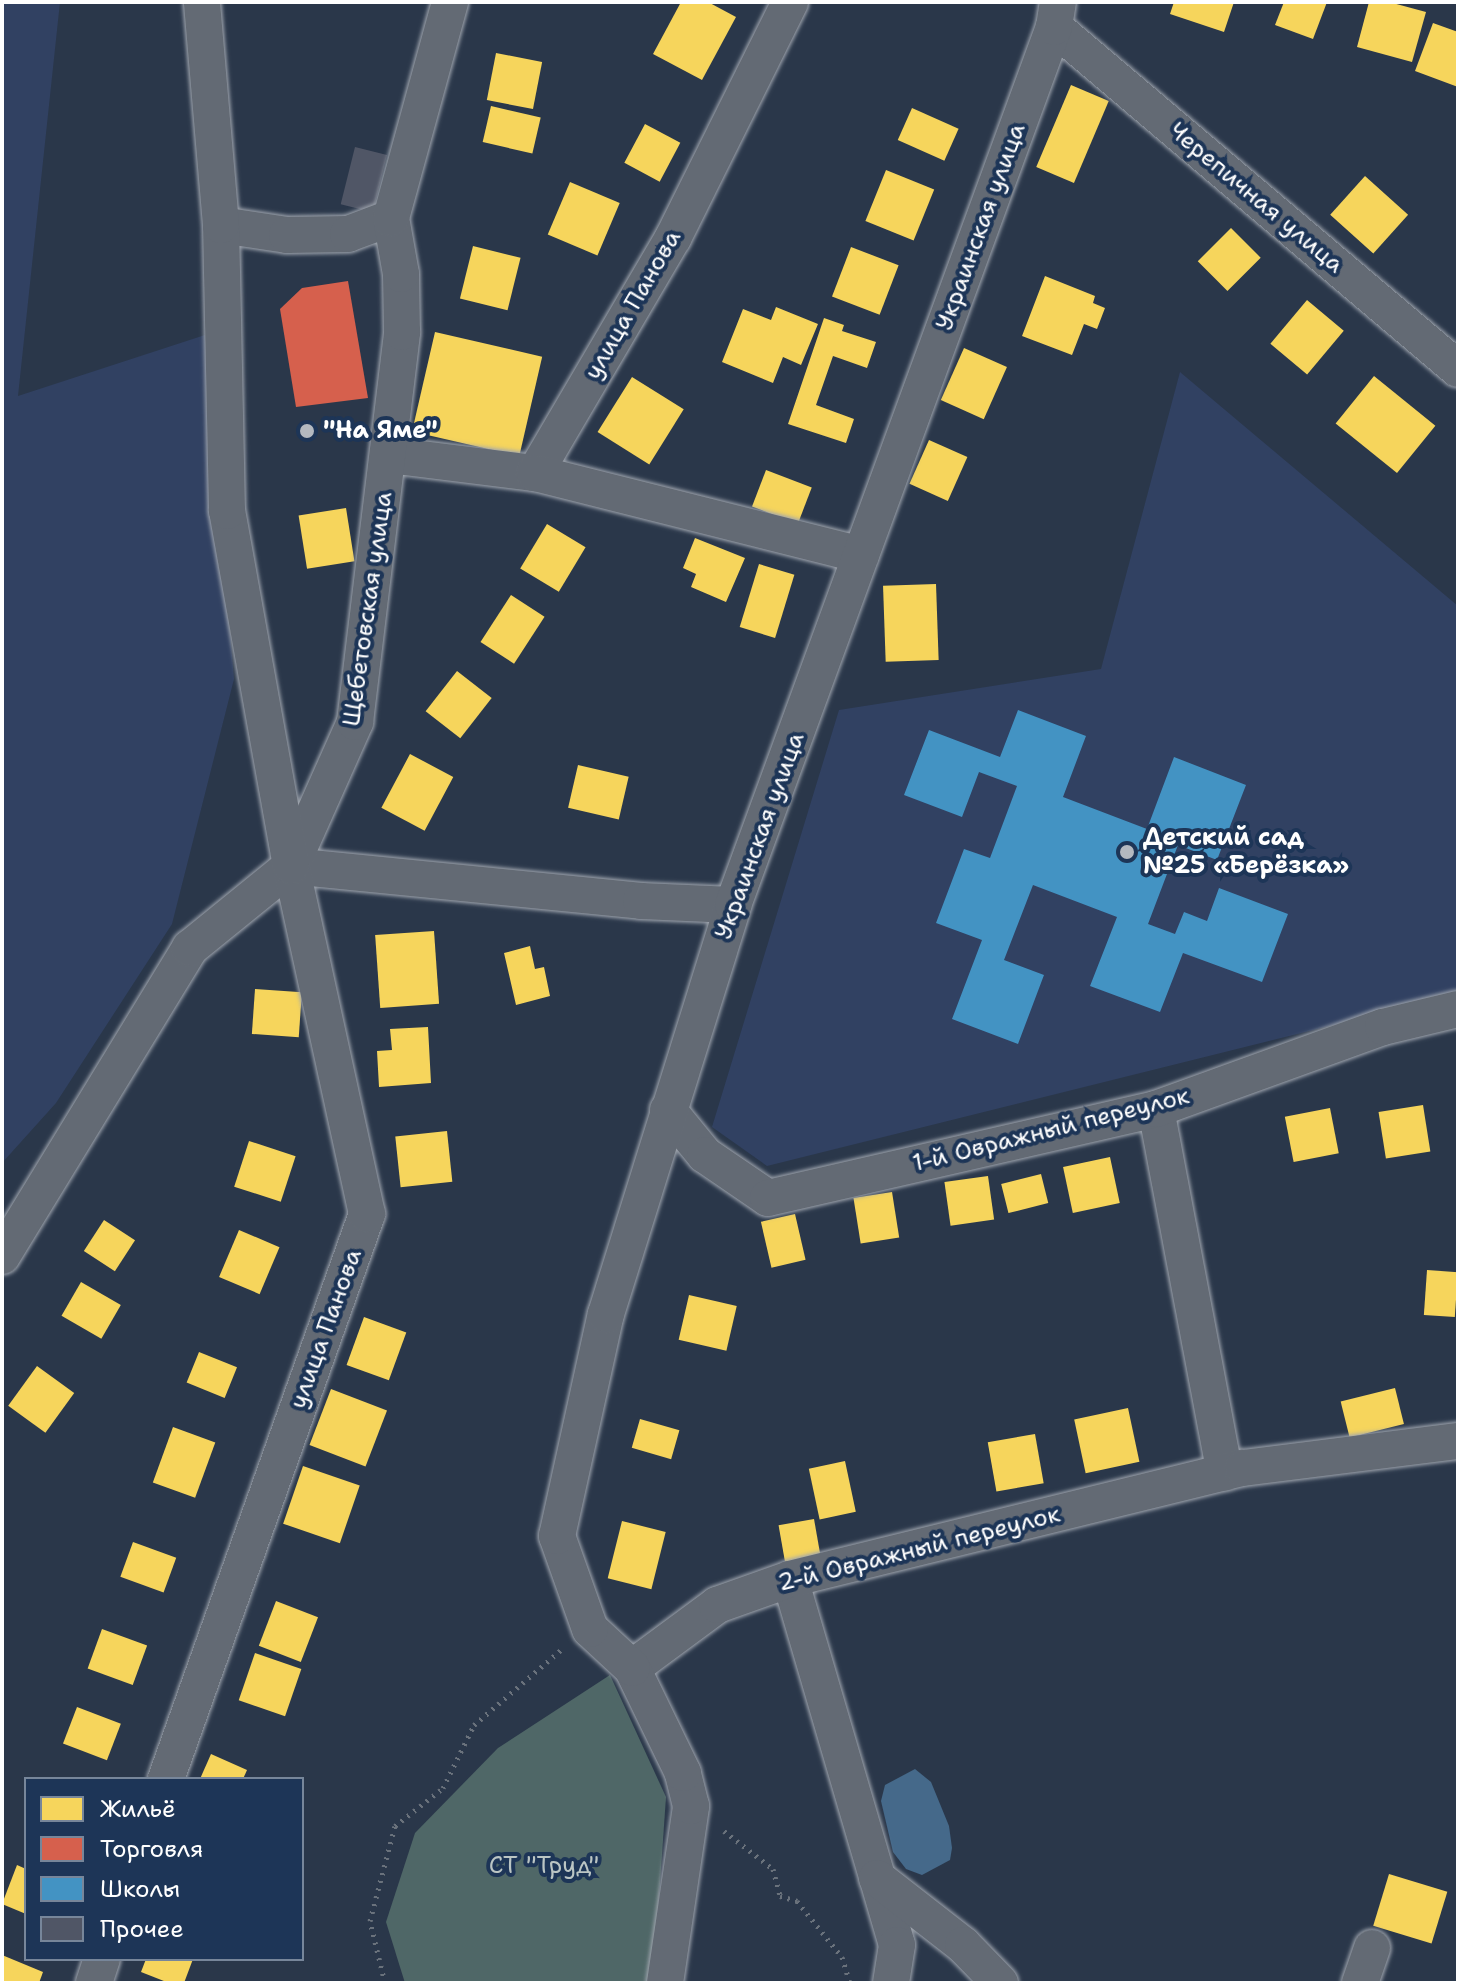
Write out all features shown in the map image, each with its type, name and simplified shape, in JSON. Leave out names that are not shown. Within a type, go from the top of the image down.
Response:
[{"type":"street","name":"улица Панова","points":[[167,1777],[367,1214],[291,866],[227,511],[221,225],[202,2]]},
{"type":"street","name":"Щебетовская улица","points":[[2,1256],[190,948],[291,866],[355,722],[390,455],[402,332],[401,274],[391,218],[450,2]]},
{"type":"street","name":"улица Панова","points":[[535,473],[673,238],[790,2]]},
{"type":"street","name":"Черепичная улица","points":[[1056,14],[1458,369]]},
{"type":"street","name":"Украинская улица","points":[[632,1668],[590,1629],[557,1536],[606,1314],[733,905],[1056,14]]},
{"type":"street","points":[[221,225],[287,235],[348,234],[391,218]]},
{"type":"street","points":[[390,455],[535,473],[861,555]]},
{"type":"street","points":[[291,866],[641,901],[733,905]]},
{"type":"street","name":"1-й Овражный переулок","points":[[668,1110],[705,1155],[768,1198],[1156,1109],[1383,1027],[1458,1009]]},
{"type":"street","points":[[1156,1109],[1225,1473]]},
{"type":"street","name":"2-й Овражный переулок","points":[[632,1668],[717,1605],[790,1579],[1225,1473],[1458,1441]]},
{"type":"street","points":[[790,1579],[897,1945],[891,1983]]},
{"type":"street","points":[[632,1668],[683,1773],[691,1806],[665,1983]]},
{"type":"street","points":[[877,1878],[963,1945],[1000,1983]]},
{"type":"street","points":[[1360,1983],[1372,1948]]},
{"type":"street","points":[[94,1983],[101,1961]]},
{"type":"path","points":[[385,1983],[370,1921],[395,1826],[443,1788],[474,1725],[544,1662],[590,1629]]},
{"type":"path","points":[[691,1806],[773,1869],[780,1896],[797,1901],[806,1912],[842,1957],[850,1983]]},
{"type":"shaded area","points":[[2,2],[60,2],[18,396],[205,335],[234,679],[172,924],[56,1103],[2,1163]]},
{"type":"shaded area","name":"Детский сад №25 «Берёзка»","points":[[1180,372],[1458,606],[1458,994],[767,1166],[712,1127],[839,710],[1101,669]]},
{"type":"shaded area","points":[[915,1769],[931,1782],[949,1826],[952,1848],[950,1860],[922,1875],[906,1869],[893,1852],[881,1801],[885,1785]]},
{"type":"green space","name":"СТ \"Труд\"","points":[[610,1675],[666,1797],[653,1983],[405,1983],[386,1922],[415,1833],[498,1748]]},
{"type":"building: Жильё","points":[[681,2],[708,2],[736,17],[702,80],[653,54]]},
{"type":"building: Жильё","points":[[1174,2],[1234,2],[1224,32],[1170,14]]},
{"type":"building: Жильё","points":[[1284,2],[1327,2],[1313,39],[1275,25]]},
{"type":"building: Жильё","points":[[1369,2],[1389,2],[1426,12],[1412,62],[1357,47]]},
{"type":"building: Жильё","points":[[1433,23],[1458,32],[1458,87],[1415,71]]},
{"type":"building: Жильё","points":[[496,53],[542,62],[533,109],[487,100]]},
{"type":"building: Жильё","points":[[1071,85],[1109,101],[1074,183],[1036,167]]},
{"type":"building: Жильё","points":[[491,106],[541,117],[532,154],[483,142]]},
{"type":"building: Жильё","points":[[912,108],[959,129],[944,161],[898,140]]},
{"type":"building: Жильё","points":[[645,124],[680,143],[660,182],[624,163]]},
{"type":"building: Жильё","points":[[886,170],[934,189],[914,240],[865,221]]},
{"type":"building: Жильё","points":[[1365,176],[1408,215],[1373,253],[1330,215]]},
{"type":"building: Жильё","points":[[570,182],[620,203],[597,256],[548,234]]},
{"type":"building: Жильё","points":[[1231,228],[1261,258],[1227,291],[1198,261]]},
{"type":"building: Жильё","points":[[473,246],[521,258],[507,310],[460,298]]},
{"type":"building: Жильё","points":[[851,247],[899,265],[880,315],[832,296]]},
{"type":"building: Жильё","points":[[1045,276],[1095,296],[1093,303],[1105,308],[1097,329],[1084,324],[1072,355],[1022,336]]},
{"type":"building: Жильё","points":[[1307,300],[1344,331],[1307,375],[1270,344]]},
{"type":"building: Жильё","points":[[776,307],[818,324],[801,365],[783,357],[773,383],[722,362],[743,309],[771,320]]},
{"type":"building: Жильё","points":[[824,318],[844,325],[842,331],[876,342],[867,368],[833,356],[816,405],[854,419],[846,443],[788,424]]},
{"type":"building: Жильё","points":[[435,332],[542,357],[519,456],[412,431]]},
{"type":"building: Жильё","points":[[964,348],[1007,367],[984,419],[941,400]]},
{"type":"building: Жильё","points":[[1374,376],[1435,426],[1397,473],[1336,423]]},
{"type":"building: Жильё","points":[[632,377],[684,409],[649,464],[598,432]]},
{"type":"building: Жильё","points":[[929,440],[967,457],[948,501],[909,484]]},
{"type":"building: Жильё","points":[[766,470],[812,488],[798,524],[752,506]]},
{"type":"building: Жильё","points":[[346,508],[354,561],[307,569],[299,516]]},
{"type":"building: Жильё","points":[[547,524],[586,547],[559,592],[520,569]]},
{"type":"building: Жильё","points":[[695,538],[745,558],[726,602],[691,587],[696,574],[683,568]]},
{"type":"building: Жильё","points":[[759,564],[794,575],[775,638],[740,627]]},
{"type":"building: Жильё","points":[[936,584],[939,660],[886,662],[883,586]]},
{"type":"building: Жильё","points":[[511,595],[545,617],[514,664],[481,642]]},
{"type":"building: Жильё","points":[[457,671],[492,698],[460,738],[426,711]]},
{"type":"building: Жильё","points":[[410,754],[453,777],[425,831],[381,808]]},
{"type":"building: Жильё","points":[[578,765],[629,777],[619,820],[568,808]]},
{"type":"building: Жильё","points":[[434,931],[439,1004],[380,1008],[375,935]]},
{"type":"building: Жильё","points":[[530,946],[535,969],[544,967],[550,996],[516,1005],[504,953]]},
{"type":"building: Жильё","points":[[255,989],[302,992],[299,1037],[252,1034]]},
{"type":"building: Жильё","points":[[428,1027],[431,1083],[379,1087],[377,1051],[392,1050],[390,1029]]},
{"type":"building: Жильё","points":[[1423,1105],[1430,1151],[1386,1158],[1379,1112]]},
{"type":"building: Жильё","points":[[1330,1108],[1339,1153],[1294,1162],[1285,1117]]},
{"type":"building: Жильё","points":[[447,1131],[452,1182],[401,1187],[395,1136]]},
{"type":"building: Жильё","points":[[249,1141],[296,1156],[281,1202],[234,1187]]},
{"type":"building: Жильё","points":[[1110,1157],[1120,1203],[1073,1213],[1063,1167]]},
{"type":"building: Жильё","points":[[1041,1174],[1048,1203],[1008,1213],[1001,1184]]},
{"type":"building: Жильё","points":[[988,1176],[994,1220],[951,1226],[944,1182]]},
{"type":"building: Жильё","points":[[892,1192],[899,1237],[861,1244],[853,1198]]},
{"type":"building: Жильё","points":[[795,1214],[806,1260],[771,1268],[761,1222]]},
{"type":"building: Жильё","points":[[104,1220],[135,1240],[115,1271],[84,1251]]},
{"type":"building: Жильё","points":[[239,1230],[280,1247],[260,1294],[219,1277]]},
{"type":"building: Жильё","points":[[1427,1270],[1458,1272],[1455,1317],[1424,1315]]},
{"type":"building: Жильё","points":[[81,1282],[121,1305],[101,1339],[62,1316]]},
{"type":"building: Жильё","points":[[689,1295],[737,1306],[726,1351],[679,1340]]},
{"type":"building: Жильё","points":[[364,1317],[406,1332],[389,1380],[347,1365]]},
{"type":"building: Жильё","points":[[199,1352],[237,1367],[225,1398],[187,1383]]},
{"type":"building: Жильё","points":[[37,1366],[74,1393],[45,1433],[8,1406]]},
{"type":"building: Жильё","points":[[1395,1388],[1404,1424],[1350,1437],[1341,1402]]},
{"type":"building: Жильё","points":[[331,1389],[387,1411],[366,1467],[309,1445]]},
{"type":"building: Жильё","points":[[1128,1408],[1139,1462],[1086,1473],[1074,1419]]},
{"type":"building: Жильё","points":[[640,1419],[679,1430],[671,1459],[632,1448]]},
{"type":"building: Жильё","points":[[173,1427],[215,1442],[195,1498],[153,1482]]},
{"type":"building: Жильё","points":[[1035,1434],[1044,1483],[996,1492],[988,1442]]},
{"type":"building: Жильё","points":[[845,1461],[856,1512],[820,1520],[809,1469]]},
{"type":"building: Жильё","points":[[303,1466],[360,1486],[340,1543],[283,1524]]},
{"type":"building: Жильё","points":[[814,1519],[822,1564],[787,1571],[779,1525]]},
{"type":"building: Жильё","points":[[622,1521],[666,1532],[651,1589],[608,1578]]},
{"type":"building: Жильё","points":[[133,1542],[176,1558],[164,1593],[120,1577]]},
{"type":"building: Жильё","points":[[276,1601],[318,1617],[301,1662],[259,1646]]},
{"type":"building: Жильё","points":[[102,1629],[147,1645],[133,1685],[88,1668]]},
{"type":"building: Жильё","points":[[255,1653],[301,1669],[285,1716],[239,1700]]},
{"type":"building: Жильё","points":[[77,1707],[121,1724],[107,1760],[63,1743]]},
{"type":"building: Жильё","points":[[211,1754],[247,1770],[244,1777],[201,1777]]},
{"type":"building: Жильё","points":[[17,1865],[24,1868],[24,1913],[2,1904]]},
{"type":"building: Жильё","points":[[1389,1874],[1447,1892],[1432,1943],[1373,1926]]},
{"type":"building: Жильё","points":[[2,1955],[43,1972],[39,1983],[2,1983]]},
{"type":"building: Жильё","points":[[145,1961],[192,1961],[184,1983],[169,1983],[141,1972]]},
{"type":"building: Торговля","points":[[348,281],[368,398],[296,407],[280,309],[302,288]]},
{"type":"building: Школы","points":[[1018,710],[1086,736],[1063,797],[1147,829],[1174,757],[1246,785],[1217,860],[1178,845],[1148,924],[1175,934],[1184,912],[1207,921],[1219,888],[1288,914],[1262,982],[1183,953],[1160,1012],[1090,986],[1117,917],[1033,885],[1004,960],[1044,975],[1018,1044],[952,1019],[982,940],[936,923],[964,849],[990,858],[1017,786],[979,772],[962,817],[904,795],[929,730],[1000,757]]},
{"type":"building: Прочее","points":[[355,147],[387,155],[373,212],[341,204]]},
{"type":"place","name":"\"На Яме\"","points":[[307,431]]},
{"type":"place","name":"Детский сад №25 «Берёзка»","points":[[1127,852]]}]
